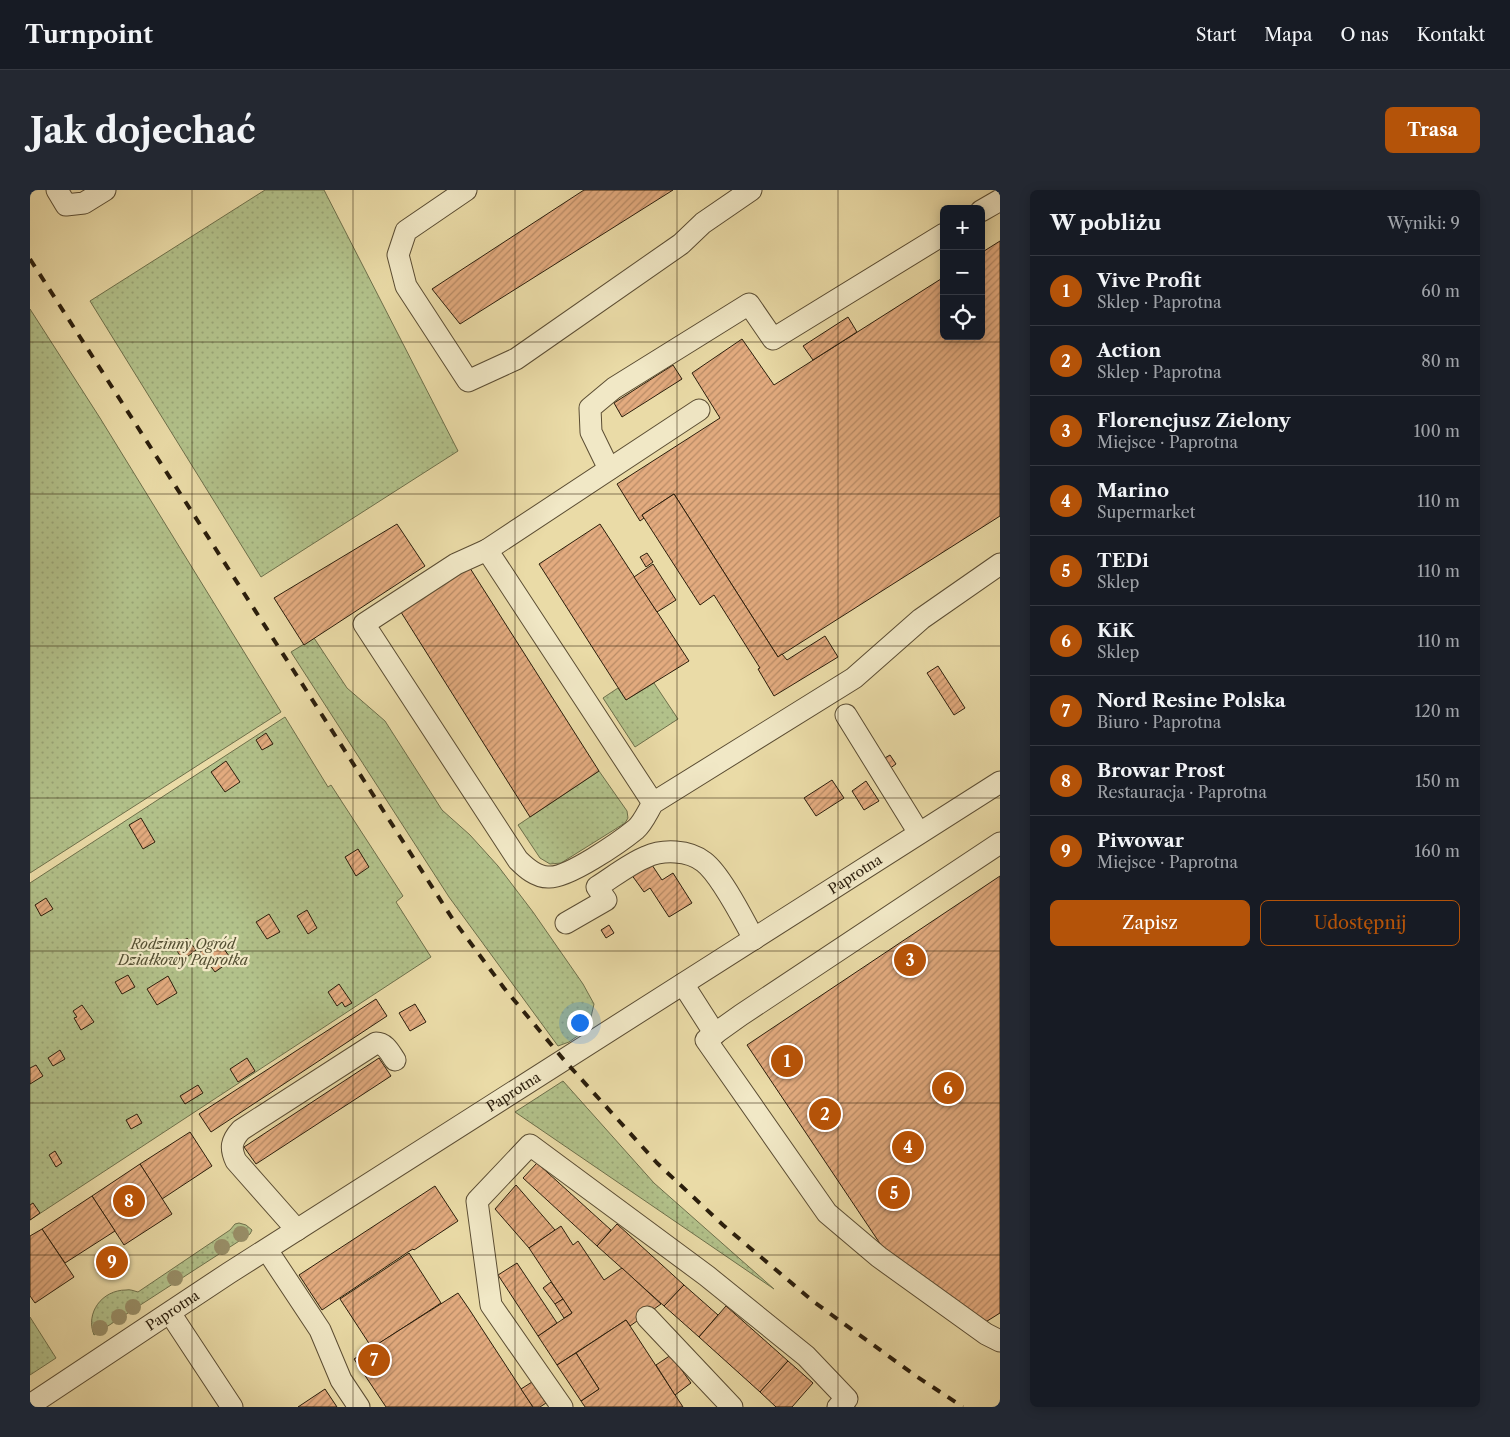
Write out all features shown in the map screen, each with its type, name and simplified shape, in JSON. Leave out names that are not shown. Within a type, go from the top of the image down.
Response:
[{"type":"street","points":[[57,190],[66,205],[84,204],[105,190]]},
{"type":"street","points":[[466,190],[406,232],[398,255],[406,286],[468,381],[516,359],[681,244],[703,223],[751,190]]},
{"type":"street","points":[[985,209],[1000,200]]},
{"type":"street","points":[[609,469],[591,432],[590,408],[614,388],[749,304],[773,339],[940,236]]},
{"type":"street","points":[[699,410],[487,550],[456,564],[364,624],[504,841],[526,868],[548,877],[562,876],[579,868],[637,828],[653,803],[854,678],[921,619],[1000,564]]},
{"type":"street","points":[[487,550],[653,803]]},
{"type":"street","points":[[846,715],[919,833]]},
{"type":"street","name":"Paprotna","points":[[30,1405],[298,1230],[1000,782]]},
{"type":"street","points":[[1000,843],[740,1015],[706,1040],[827,1213],[879,1257],[986,1334],[1000,1341]]},
{"type":"street","points":[[566,923],[606,900],[597,887],[645,857],[660,852],[681,852],[704,861],[718,879],[754,939]]},
{"type":"street","points":[[683,984],[716,1034]]},
{"type":"street","points":[[298,1230],[236,1161],[232,1152],[235,1137],[242,1130],[376,1043],[385,1045],[394,1060]]},
{"type":"street","points":[[562,1407],[491,1305],[477,1201],[530,1145],[707,1276],[806,1356],[847,1399],[838,1407]]},
{"type":"street","points":[[267,1250],[320,1330],[341,1380],[359,1407]]},
{"type":"street","points":[[170,1313],[232,1407]]},
{"type":"street","points":[[647,1317],[732,1407]]},
{"type":"green space","points":[[265,190],[324,190],[458,451],[261,577],[90,301]]},
{"type":"green space","points":[[30,309],[100,418],[281,712],[30,873]]},
{"type":"green space","points":[[314,638],[347,688],[385,721],[442,810],[470,835],[498,866],[533,912],[583,984],[594,1004],[591,1017],[586,1030],[569,1042],[558,1046],[449,897],[291,652]]},
{"type":"green space","points":[[654,683],[678,719],[635,747],[603,698],[618,688],[626,700]]},
{"type":"green space","name":"Rodzinny Ogród Działkowy Paprotka","points":[[285,717],[328,787],[331,785],[403,896],[396,902],[431,957],[30,1220],[30,883]]},
{"type":"green space","points":[[599,771],[627,811],[628,818],[625,823],[561,863],[550,864],[540,858],[518,825]]},
{"type":"green space","points":[[563,1081],[654,1183],[774,1289],[515,1112]]},
{"type":"green space","points":[[239,1223],[246,1225],[252,1230],[250,1234],[94,1335],[92,1319],[94,1311],[103,1298],[117,1291],[129,1290],[138,1292]]},
{"type":"green space","points":[[30,1317],[56,1358],[30,1375]]},
{"type":"building","points":[[584,190],[673,190],[460,324],[432,289]]},
{"type":"building","points":[[1000,241],[1000,516],[778,657],[674,494],[642,515],[644,518],[640,521],[617,484],[720,418],[692,373],[742,339],[774,385],[940,280],[940,340],[985,340],[985,250]]},
{"type":"building","points":[[848,317],[857,332],[813,360],[803,346]]},
{"type":"building","points":[[673,365],[682,379],[622,417],[614,403]]},
{"type":"building","points":[[674,494],[778,657],[782,654],[787,660],[825,636],[838,657],[774,696],[758,669],[760,668],[714,595],[700,605],[642,515]]},
{"type":"building","points":[[397,524],[425,566],[304,645],[274,598]]},
{"type":"building","points":[[600,524],[689,661],[626,700],[539,564]]},
{"type":"building","points":[[647,553],[653,562],[646,567],[640,557]]},
{"type":"building","points":[[653,564],[676,600],[657,612],[634,577]]},
{"type":"building","points":[[468,565],[599,771],[530,817],[399,609]]},
{"type":"building","points":[[938,666],[965,708],[954,715],[927,673]]},
{"type":"building","points":[[266,733],[273,744],[262,750],[256,740]]},
{"type":"building","points":[[890,755],[896,764],[889,769],[883,759]]},
{"type":"building","points":[[226,761],[240,782],[225,792],[211,772]]},
{"type":"building","points":[[832,780],[844,798],[816,816],[804,798]]},
{"type":"building","points":[[866,781],[879,801],[864,810],[852,791]]},
{"type":"building","points":[[141,818],[155,842],[143,849],[129,825]]},
{"type":"building","points":[[358,849],[369,867],[356,876],[345,857]]},
{"type":"building","points":[[650,862],[662,880],[673,873],[692,903],[669,917],[650,888],[644,892],[631,874]]},
{"type":"building","points":[[1000,876],[1000,1313],[984,1323],[883,1248],[747,1045]]},
{"type":"building","points":[[46,898],[53,909],[41,916],[35,905]]},
{"type":"building","points":[[307,910],[317,928],[308,934],[297,916]]},
{"type":"building","points":[[269,914],[280,932],[267,939],[256,922]]},
{"type":"building","points":[[609,925],[614,933],[606,938],[601,930]]},
{"type":"building","points":[[187,938],[196,950],[183,960],[175,948]]},
{"type":"building","points":[[212,943],[215,949],[221,945],[232,960],[215,972],[200,952]]},
{"type":"building","points":[[128,975],[135,987],[122,994],[115,982]]},
{"type":"building","points":[[168,976],[177,993],[157,1005],[147,989]]},
{"type":"building","points":[[339,984],[352,1003],[345,1007],[342,1002],[337,1006],[328,992]]},
{"type":"building","points":[[376,999],[387,1016],[211,1132],[199,1114]]},
{"type":"building","points":[[415,1004],[426,1022],[410,1031],[399,1013]]},
{"type":"building","points":[[82,1005],[94,1022],[81,1030],[74,1018],[77,1017],[73,1011]]},
{"type":"building","points":[[60,1050],[65,1059],[53,1066],[48,1058]]},
{"type":"building","points":[[247,1058],[255,1071],[238,1082],[230,1069]]},
{"type":"building","points":[[379,1058],[391,1076],[256,1164],[244,1147]]},
{"type":"building","points":[[36,1065],[43,1076],[30,1084],[30,1068]]},
{"type":"building","points":[[198,1085],[203,1093],[185,1104],[180,1096]]},
{"type":"building","points":[[137,1114],[142,1123],[131,1129],[126,1120]]},
{"type":"building","points":[[190,1132],[212,1166],[162,1199],[140,1164]]},
{"type":"building","points":[[55,1151],[62,1163],[56,1167],[49,1155]]},
{"type":"building","points":[[537,1163],[611,1230],[597,1246],[523,1178]]},
{"type":"building","points":[[140,1164],[172,1214],[124,1245],[92,1196]]},
{"type":"building","points":[[516,1185],[555,1230],[529,1248],[495,1209]]},
{"type":"building","points":[[435,1186],[458,1221],[322,1310],[299,1275]]},
{"type":"building","points":[[92,1196],[115,1231],[65,1263],[42,1229]]},
{"type":"building","points":[[33,1203],[40,1213],[30,1220],[30,1205]]},
{"type":"building","points":[[617,1224],[684,1285],[664,1306],[597,1246]]},
{"type":"building","points":[[561,1226],[573,1245],[578,1241],[604,1280],[622,1268],[661,1304],[630,1326],[626,1320],[557,1365],[538,1336],[572,1313],[529,1248]]},
{"type":"building","points":[[42,1229],[74,1277],[35,1303],[30,1296],[30,1236]]},
{"type":"building","points":[[409,1253],[441,1303],[372,1348],[340,1299]]},
{"type":"building","points":[[517,1263],[557,1323],[538,1336],[498,1275]]},
{"type":"building","points":[[551,1282],[563,1299],[555,1304],[543,1288]]},
{"type":"building","points":[[684,1285],[718,1315],[699,1337],[664,1306]]},
{"type":"building","points":[[458,1293],[533,1407],[386,1407],[354,1359]]},
{"type":"building","points":[[563,1299],[572,1313],[564,1318],[555,1304]]},
{"type":"building","points":[[726,1306],[788,1361],[760,1392],[699,1337]]},
{"type":"building","points":[[626,1320],[683,1407],[585,1407],[581,1401],[599,1389],[576,1353]]},
{"type":"building","points":[[576,1353],[599,1389],[581,1401],[557,1365]]},
{"type":"building","points":[[671,1355],[691,1383],[675,1395],[656,1365]]},
{"type":"building","points":[[788,1361],[813,1383],[792,1407],[776,1407],[760,1392]]},
{"type":"building","points":[[532,1382],[546,1403],[540,1407],[533,1407],[521,1389]]},
{"type":"building","points":[[325,1389],[337,1407],[298,1407]]},
{"type":"railway","points":[[30,259],[452,918],[504,988],[564,1060],[657,1163],[723,1225],[814,1302],[916,1376],[963,1407]]},
{"type":"place","name":"Florencjusz Zielony","points":[[910,960]]},
{"type":"place","name":"Vive Profit","points":[[787,1061]]},
{"type":"place","name":"KiK","points":[[948,1088]]},
{"type":"place","name":"Action","points":[[825,1114]]},
{"type":"place","name":"Marino","points":[[908,1147]]},
{"type":"place","name":"TEDi","points":[[894,1193]]},
{"type":"place","name":"Browar Prost","points":[[129,1201]]},
{"type":"place","name":"Piwowar","points":[[112,1262]]},
{"type":"place","name":"Nord Resine Polska","points":[[374,1360]]}]
